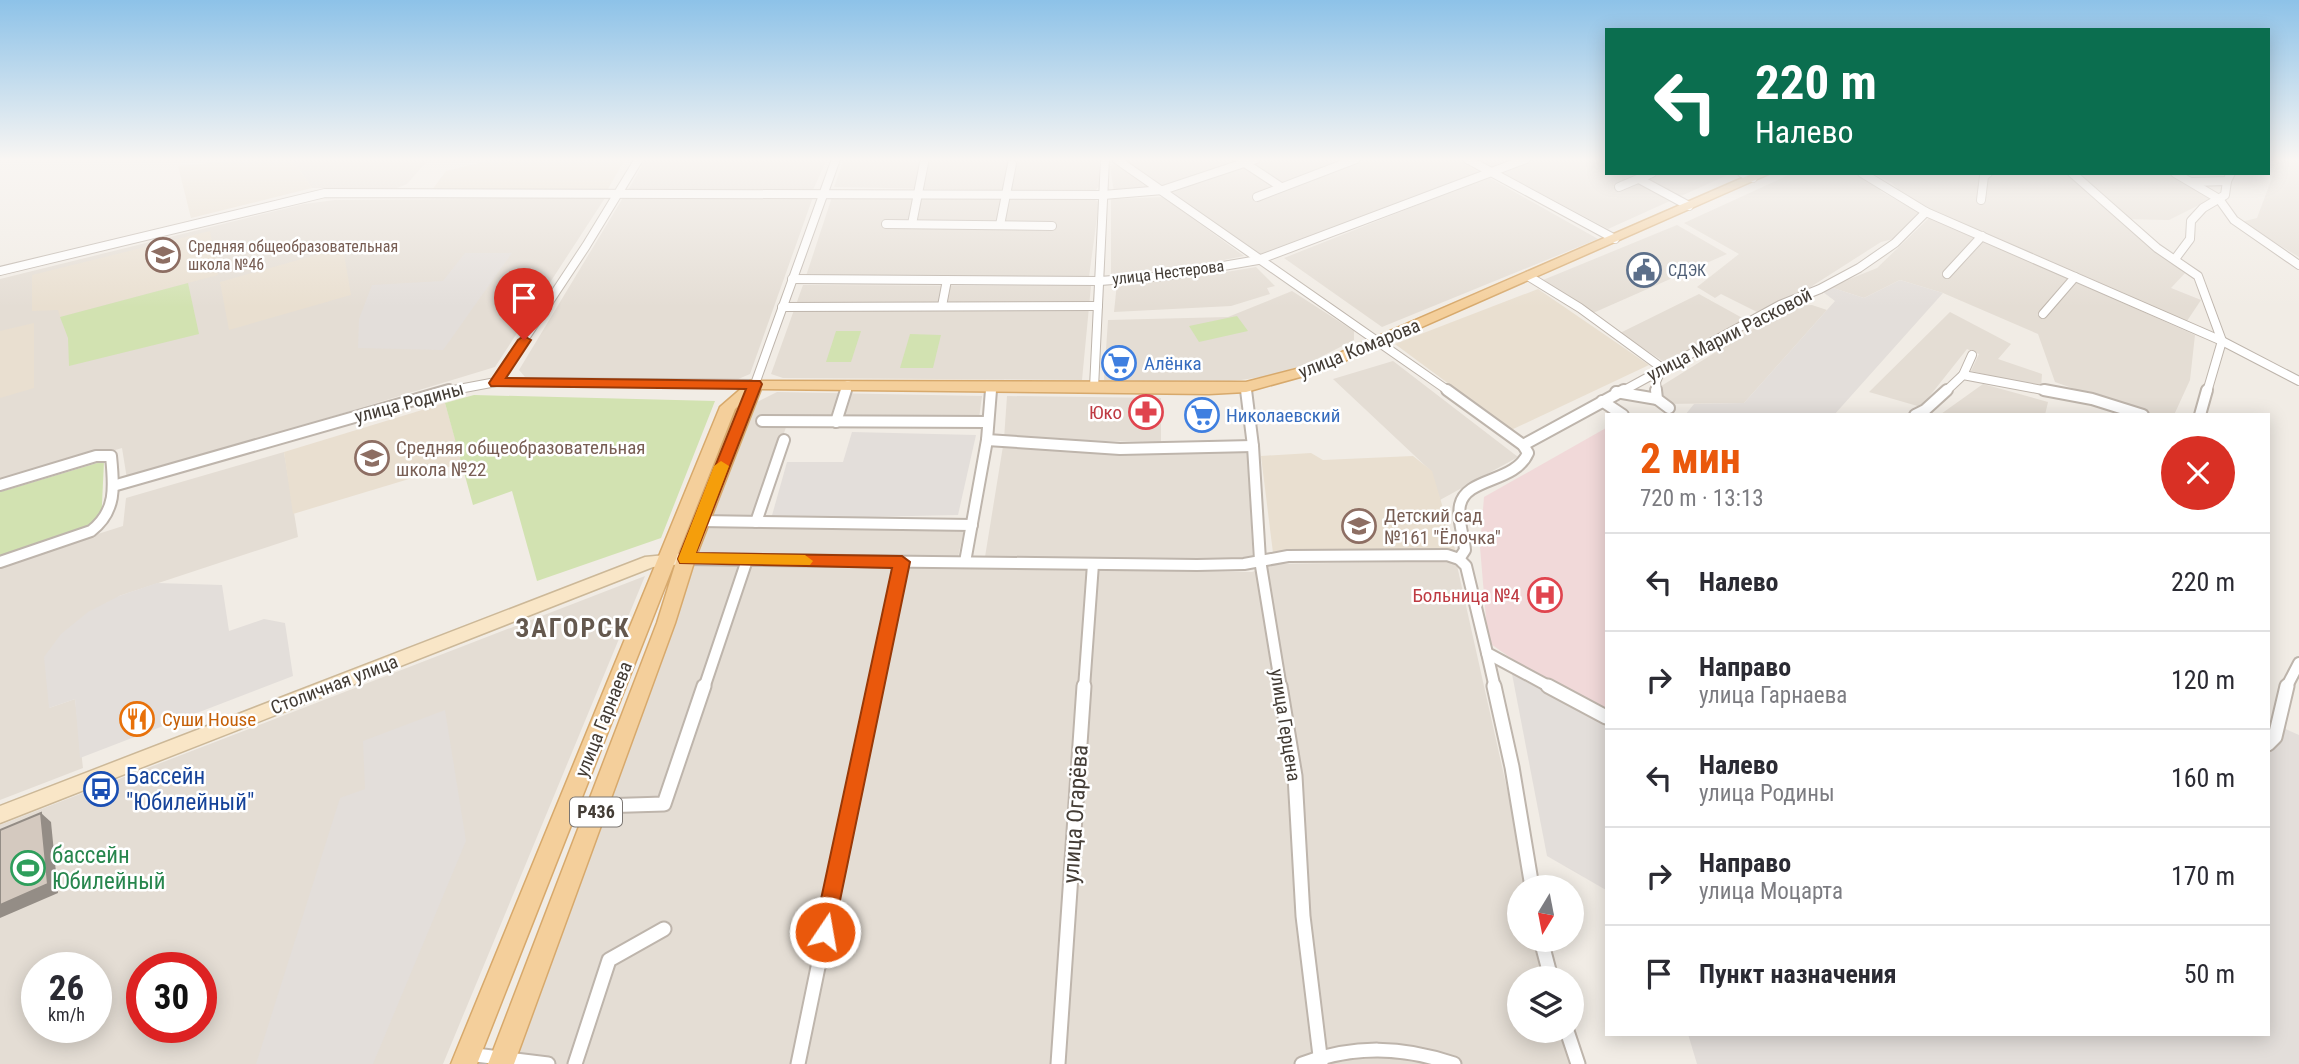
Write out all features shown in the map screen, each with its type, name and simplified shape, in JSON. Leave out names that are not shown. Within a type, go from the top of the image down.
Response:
[{"type":"main road","name":"улица Комарова","points":[[755,384],[1246,387],[1317,368],[1683,209]]},
{"type":"main road","name":"улица Гарнаева","points":[[502,1060],[666,623],[677,559],[700,521],[755,384]]},
{"type":"main road","name":"улица Гарнаева","points":[[466,1059],[677,559],[728,407],[755,384]]},
{"type":"street","points":[[0,271],[260,209]]},
{"type":"street","points":[[496,383],[607,209]]},
{"type":"street","name":"улица Гарнаева","points":[[755,384],[817,209]]},
{"type":"street","points":[[912,225],[914,209]]},
{"type":"street","points":[[1000,225],[1003,209]]},
{"type":"street","points":[[1094,388],[1103,209]]},
{"type":"street","points":[[1188,209],[1258,260],[1380,341],[1523,445],[1528,453],[1526,460],[1519,467],[1469,490],[1462,496],[1459,514],[1465,550],[1459,559]]},
{"type":"street","name":"улица Нестерова","points":[[792,279],[1100,281],[1165,276],[1258,260],[1393,209]]},
{"type":"street","points":[[1558,209],[1615,239]]},
{"type":"street","points":[[1920,209],[2222,341],[2299,381]]},
{"type":"street","points":[[2112,209],[2157,248],[2198,276],[2222,341],[2201,413]]},
{"type":"street","points":[[2175,259],[2190,239],[2191,221],[2202,209]]},
{"type":"street","points":[[2226,209],[2234,220],[2299,265]]},
{"type":"street","name":"улица Марии Расковой","points":[[1523,445],[1662,368],[1871,260],[1897,244],[1926,212]]},
{"type":"street","points":[[886,224],[1052,226]]},
{"type":"street","points":[[1947,274],[1982,236]]},
{"type":"street","points":[[1528,276],[1580,308],[1662,368],[1657,382],[1657,399]]},
{"type":"street","points":[[2043,314],[2075,278]]},
{"type":"street","points":[[942,306],[947,280]]},
{"type":"street","points":[[782,307],[1098,306]]},
{"type":"street","points":[[1924,413],[1963,375],[1972,355]]},
{"type":"street","points":[[1963,375],[2092,399],[2137,413]]},
{"type":"street","name":"улица Родины","points":[[113,486],[463,386],[496,383],[755,384]]},
{"type":"street","points":[[836,422],[848,385]]},
{"type":"street","points":[[965,562],[987,440],[990,387]]},
{"type":"street","name":"улица Герцена","points":[[1246,387],[1254,446],[1260,560],[1295,776],[1303,916],[1320,1060]]},
{"type":"street","points":[[1616,393],[1657,399],[1669,408]]},
{"type":"street","points":[[1602,401],[1620,413]]},
{"type":"street","points":[[762,421],[988,422]]},
{"type":"street","points":[[756,522],[784,440]]},
{"type":"street","points":[[987,440],[1057,448],[1187,449],[1254,446]]},
{"type":"street","points":[[0,485],[105,454],[111,456],[111,514],[104,523],[91,531],[0,562]]},
{"type":"street","points":[[700,521],[972,525]]},
{"type":"street","points":[[677,559],[1228,565],[1288,556],[1433,554],[1459,559],[1466,566],[1487,653],[1512,767],[1530,875]]},
{"type":"street","name":"Столичная улица","points":[[0,815],[651,561],[677,559]]},
{"type":"street","points":[[598,806],[664,804],[747,560]]},
{"type":"street","points":[[797,1064],[902,562]]},
{"type":"street","name":"улица Огарёва","points":[[1058,1064],[1093,564]]},
{"type":"street","points":[[1487,653],[1605,716]]},
{"type":"street","points":[[2270,742],[2274,737],[2285,689],[2299,663]]},
{"type":"street","points":[[575,1064],[609,960],[664,929]]},
{"type":"street","points":[[1571,1043],[1578,1064]]},
{"type":"street","points":[[1302,1064],[1355,1050],[1389,1048],[1428,1054],[1454,1064]]},
{"type":"street","points":[[466,1059],[548,1064]]},
{"type":"shaded area","points":[[189,209],[229,209],[191,218]]},
{"type":"shaded area","points":[[285,209],[598,209],[495,367],[127,479],[122,448],[0,485],[0,279]]},
{"type":"shaded area","points":[[616,209],[809,209],[750,374],[736,380],[525,377],[519,370]]},
{"type":"shaded area","points":[[828,209],[1098,209],[1089,277],[806,276]]},
{"type":"shaded area","points":[[1111,209],[1179,209],[1244,256],[1178,269],[1111,274]]},
{"type":"shaded area","points":[[1194,209],[1382,209],[1260,255]]},
{"type":"shaded area","points":[[1408,209],[1544,209],[1598,239],[1382,327],[1284,258]]},
{"type":"shaded area","points":[[1569,209],[1653,209],[1608,229]]},
{"type":"shaded area","points":[[1715,209],[1913,209],[1919,212],[1898,238],[1881,242],[1809,288],[1757,312],[1721,294],[1715,298],[1697,287],[1739,254],[1684,223]]},
{"type":"shaded area","points":[[1926,209],[2192,209],[2169,220],[2123,219],[2187,271],[2171,288],[2201,300],[2185,324]]},
{"type":"shaded area","points":[[2260,209],[2299,209],[2299,257],[2241,222],[2257,218]]},
{"type":"shaded area","points":[[1930,217],[2195,335],[2190,380],[2175,413],[2142,413],[2055,382],[2038,334],[1943,293],[1900,280],[1864,298],[1830,287],[1877,268]]},
{"type":"shaded area","points":[[1677,225],[1727,254],[1593,313],[1543,280]]},
{"type":"shaded area","name":"Средняя общеобразовательная школа №46","points":[[210,231],[218,275],[60,317],[58,310],[32,311],[32,275]]},
{"type":"shaded area","points":[[330,251],[344,254],[351,295],[229,330],[220,282]]},
{"type":"shaded area","points":[[465,253],[512,253],[443,350],[358,348],[359,319],[372,285],[443,281]]},
{"type":"shaded area","points":[[1256,267],[1275,286],[1267,288],[1270,294],[1231,306],[1114,312],[1117,283],[1202,276]]},
{"type":"shaded area","points":[[1900,280],[1943,293],[1836,413],[1687,413],[1694,404],[1744,403],[1835,301],[1823,292],[1830,287],[1864,298]]},
{"type":"shaded area","points":[[803,285],[1091,286],[1082,380],[783,378],[771,374]]},
{"type":"shaded area","points":[[1538,289],[1649,365],[1511,430],[1395,344]]},
{"type":"shaded area","points":[[1292,291],[1354,331],[1354,340],[1309,363],[1273,375],[1204,383],[1104,380],[1108,320],[1228,317]]},
{"type":"shaded area","points":[[1699,294],[1746,320],[1664,362],[1620,333]]},
{"type":"shaded area","points":[[1812,305],[1827,310],[1744,403],[1665,404],[1658,388],[1790,306]]},
{"type":"shaded area","points":[[1950,312],[2011,344],[1998,359],[2042,374],[2041,388],[1971,371],[1979,354],[1967,349],[1921,407],[1869,392]]},
{"type":"shaded area","points":[[34,323],[34,388],[0,398],[0,331]]},
{"type":"shaded area","points":[[1393,361],[1518,457],[1440,500],[1431,471],[1333,379]]},
{"type":"shaded area","points":[[1983,384],[2048,402],[2045,413],[1942,413]]},
{"type":"shaded area","points":[[777,392],[982,396],[978,426],[787,424],[753,527],[964,530],[958,557],[697,553],[755,403]]},
{"type":"shaded area","points":[[1007,396],[1161,398],[1161,442],[1004,439]]},
{"type":"shaded area","name":"Средняя общеобразовательная школа №22","points":[[445,403],[462,463],[293,514],[284,452]]},
{"type":"shaded area","name":"Больница №4","points":[[1605,429],[1605,708],[1545,682],[1488,642],[1480,547],[1484,497]]},
{"type":"shaded area","points":[[852,432],[976,435],[958,515],[771,519],[787,462],[843,462]]},
{"type":"shaded area","points":[[1003,446],[1247,451],[1253,561],[985,557]]},
{"type":"shaded area","points":[[284,452],[298,537],[119,596],[49,708],[75,699],[83,768],[0,800],[0,565],[123,526],[126,498]]},
{"type":"shaded area","name":"Детский сад №161 \"Ёлочка\"","points":[[1311,453],[1323,460],[1413,456],[1432,471],[1456,552],[1273,553],[1261,456]]},
{"type":"shaded area","points":[[1456,561],[1526,875],[1507,875],[1507,952],[1545,952],[1548,966],[1507,966],[1507,1043],[1566,1043],[1571,1064],[505,1064],[694,565],[1252,572],[1273,564]]},
{"type":"shaded area","points":[[645,576],[443,1064],[0,1064],[0,825]]},
{"type":"shaded area","points":[[157,583],[222,585],[229,631],[264,619],[285,623],[293,676],[80,758],[75,699],[49,708],[44,657],[61,634],[88,612],[119,596]]},
{"type":"shaded area","points":[[1512,674],[1605,723],[1605,889],[1547,856]]},
{"type":"shaded area","points":[[445,710],[466,841],[373,1064],[256,1064],[340,798],[365,789],[363,741]]},
{"type":"shaded area","points":[[2270,722],[2299,735],[2299,1064],[1697,1064],[1689,1036],[2270,1036]]},
{"type":"green space","points":[[188,283],[199,334],[69,366],[68,338],[60,317]]},
{"type":"green space","points":[[1237,316],[1248,331],[1199,342],[1189,326]]},
{"type":"green space","points":[[836,331],[861,331],[851,362],[826,362]]},
{"type":"green space","points":[[910,334],[941,335],[933,368],[900,368]]},
{"type":"green space","points":[[474,395],[715,401],[661,538],[537,581],[512,491],[473,505],[445,403]]},
{"type":"green space","points":[[104,461],[101,525],[0,558],[0,492]]},
{"type":"building","name":"бассейн Юбилейный","points":[[41,813],[48,884],[0,905],[0,830]]},
{"type":"slow traffic","points":[[721,466],[686,559],[805,561]]},
{"type":"place","name":"Средняя общеобразовательная школа №46","points":[[163,255]]},
{"type":"place","name":"СДЭК","points":[[1644,270]]},
{"type":"place","name":"Алёнка","points":[[1119,363]]},
{"type":"place","name":"Юко","points":[[1146,412]]},
{"type":"place","name":"Николаевский","points":[[1202,415]]},
{"type":"place","name":"Средняя общеобразовательная школа №22","points":[[372,458]]},
{"type":"place","name":"Детский сад №161 \"Ёлочка\"","points":[[1359,526]]},
{"type":"place","name":"Больница №4","points":[[1545,595]]},
{"type":"place","name":"Суши House","points":[[137,719]]},
{"type":"place","name":"Бассейн \"Юбилейный\"","points":[[101,789]]},
{"type":"place","name":"бассейн Юбилейный","points":[[28,868]]},
{"type":"district","name":"ЗАГОРСК","points":[[573,628]]},
{"type":"route","points":[[524,340],[496,383],[755,384],[686,559],[902,562],[825,932]]}]
